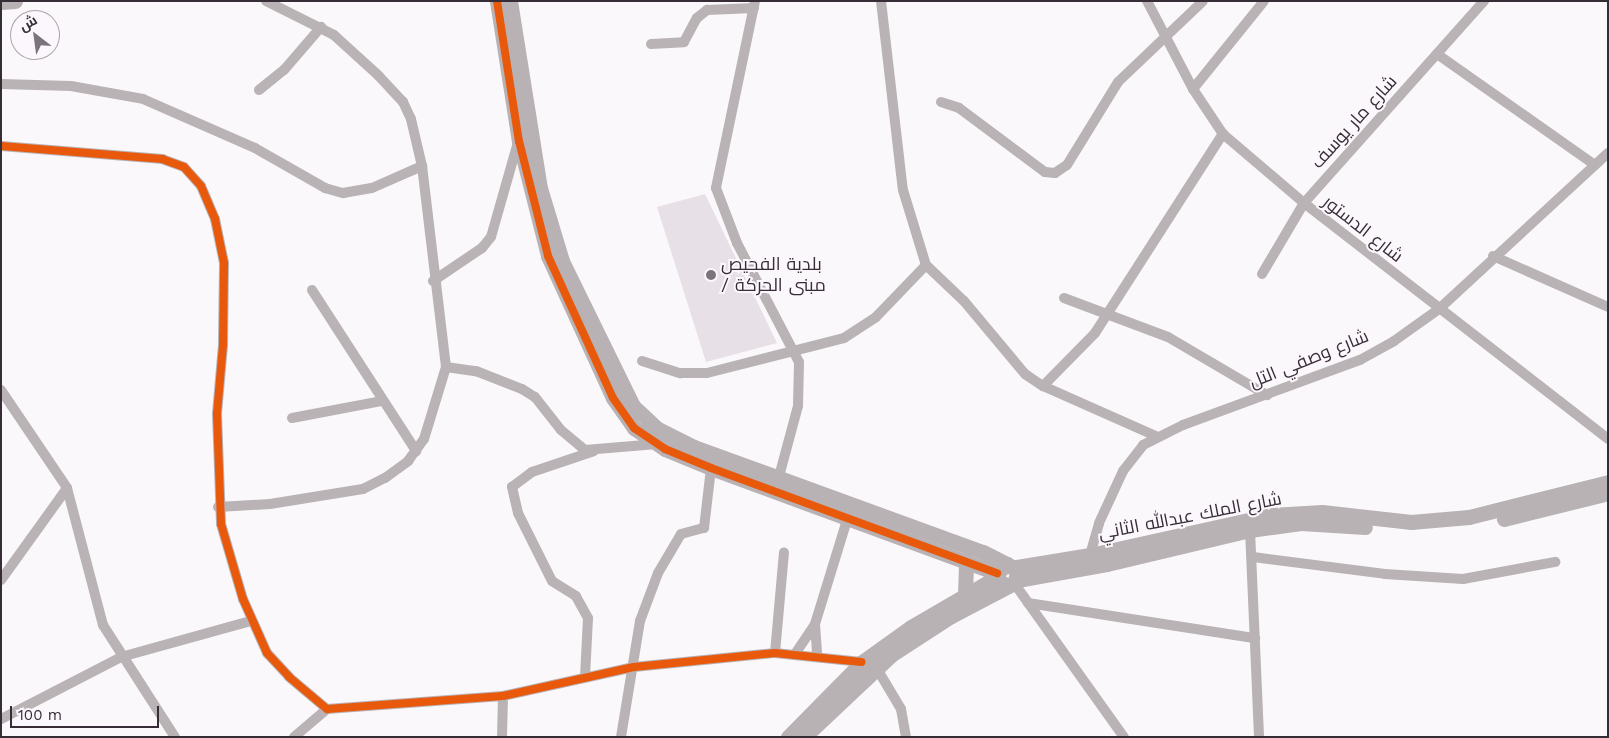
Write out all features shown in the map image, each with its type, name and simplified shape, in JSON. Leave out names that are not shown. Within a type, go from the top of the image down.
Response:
[{"type":"main road","points":[[1,2],[15,1]]},
{"type":"main road","points":[[497,1],[519,105],[540,188],[562,261],[633,406],[658,429],[686,444],[983,552],[1008,576]]},
{"type":"main road","points":[[510,1],[519,105],[519,141],[548,256],[594,359],[622,413],[634,428],[657,444],[775,494],[848,517],[1008,576]]},
{"type":"main road","name":"شارع الملك عبدالله الثاني","points":[[788,737],[869,664],[964,594],[1008,576],[1271,515],[1322,512],[1411,522],[1469,517],[1608,482]]},
{"type":"main road","name":"شارع الملك عبدالله الثاني","points":[[804,737],[869,664],[930,629],[1008,576],[1107,564],[1250,530],[1301,523],[1414,532],[1544,511],[1608,493]]},
{"type":"main road","points":[[964,594],[966,561]]},
{"type":"street","points":[[218,507],[270,504],[363,489],[397,470],[416,452],[430,427],[446,367],[433,281],[422,166],[416,135],[403,102],[365,60],[322,27],[266,1]]},
{"type":"street","points":[[881,1],[904,190],[917,246],[926,265],[976,314],[1013,362],[1042,386],[1156,436]]},
{"type":"street","name":"شارع الدستور","points":[[1147,1],[1193,89],[1223,134],[1304,203],[1608,439]]},
{"type":"street","points":[[941,102],[959,108],[1045,172],[1055,173],[1067,165],[1118,82],[1203,1]]},
{"type":"street","points":[[1193,89],[1264,1]]},
{"type":"street","name":"شارع مار يوسف","points":[[1262,274],[1304,203],[1484,1]]},
{"type":"street","points":[[651,44],[684,42],[697,18],[707,10],[757,3],[716,188],[737,243],[801,370],[800,395],[775,494]]},
{"type":"street","points":[[259,90],[284,70],[322,27]]},
{"type":"street","points":[[1437,54],[1595,164]]},
{"type":"street","points":[[1,84],[71,86],[142,98],[254,148],[325,188],[343,192],[372,188],[422,166]]},
{"type":"street","points":[[1042,386],[1109,315],[1223,134]]},
{"type":"street","points":[[433,281],[482,248],[491,237],[519,141]]},
{"type":"street","points":[[1,146],[162,160],[184,168],[201,186],[216,219],[225,271],[217,414],[218,507],[251,620],[278,665],[328,709]]},
{"type":"street","name":"شارع وصفي التل","points":[[1090,556],[1099,523],[1123,471],[1135,453],[1156,436],[1360,360],[1439,309],[1493,256],[1608,153]]},
{"type":"street","points":[[1493,256],[1608,307]]},
{"type":"street","points":[[642,360],[694,374],[844,338],[861,329],[926,265]]},
{"type":"street","points":[[312,290],[416,452]]},
{"type":"street","points":[[1064,298],[1168,338],[1267,394]]},
{"type":"street","points":[[446,367],[476,371],[522,389],[535,398],[568,438],[585,450],[594,451]]},
{"type":"street","points":[[1,390],[68,488],[98,610],[121,657],[175,737]]},
{"type":"street","points":[[292,418],[382,401]]},
{"type":"street","points":[[585,677],[588,618],[576,596],[552,581],[518,513],[512,487],[532,472],[594,451],[657,444]]},
{"type":"street","points":[[621,737],[634,667],[640,621],[658,573],[681,534],[704,528],[707,522],[711,468]]},
{"type":"street","points":[[1,580],[68,488]]},
{"type":"street","points":[[795,654],[814,624],[848,517]]},
{"type":"street","points":[[1250,530],[1253,557],[1259,737]]},
{"type":"street","points":[[775,653],[784,552]]},
{"type":"street","points":[[1253,557],[1385,574],[1463,579],[1555,562]]},
{"type":"street","points":[[1008,576],[1124,737]]},
{"type":"street","points":[[1028,603],[1255,638]]},
{"type":"street","points":[[1,719],[121,657],[251,620]]},
{"type":"street","points":[[814,624],[817,656]]},
{"type":"street","points":[[294,737],[328,709],[503,696],[634,667],[775,653],[817,656],[869,664],[900,708],[906,737]]},
{"type":"street","points":[[502,737],[503,696]]},
{"type":"building","name":"بلدية الفحيص / مبنى الحركة","points":[[705,194],[777,343],[706,362],[657,207]]},
{"type":"cycle path","points":[[497,1],[519,141],[548,256],[613,398],[634,428],[665,449],[711,468],[997,573]]},
{"type":"cycle path","points":[[1,146],[162,159],[184,167],[201,186],[215,219],[224,263],[223,345],[217,414],[221,524],[243,599],[267,653],[289,677],[327,709],[503,696],[634,667],[775,653],[862,662]]},
{"type":"place","name":"بلدية الفحيص / مبنى الحركة","points":[[711,275]]}]
